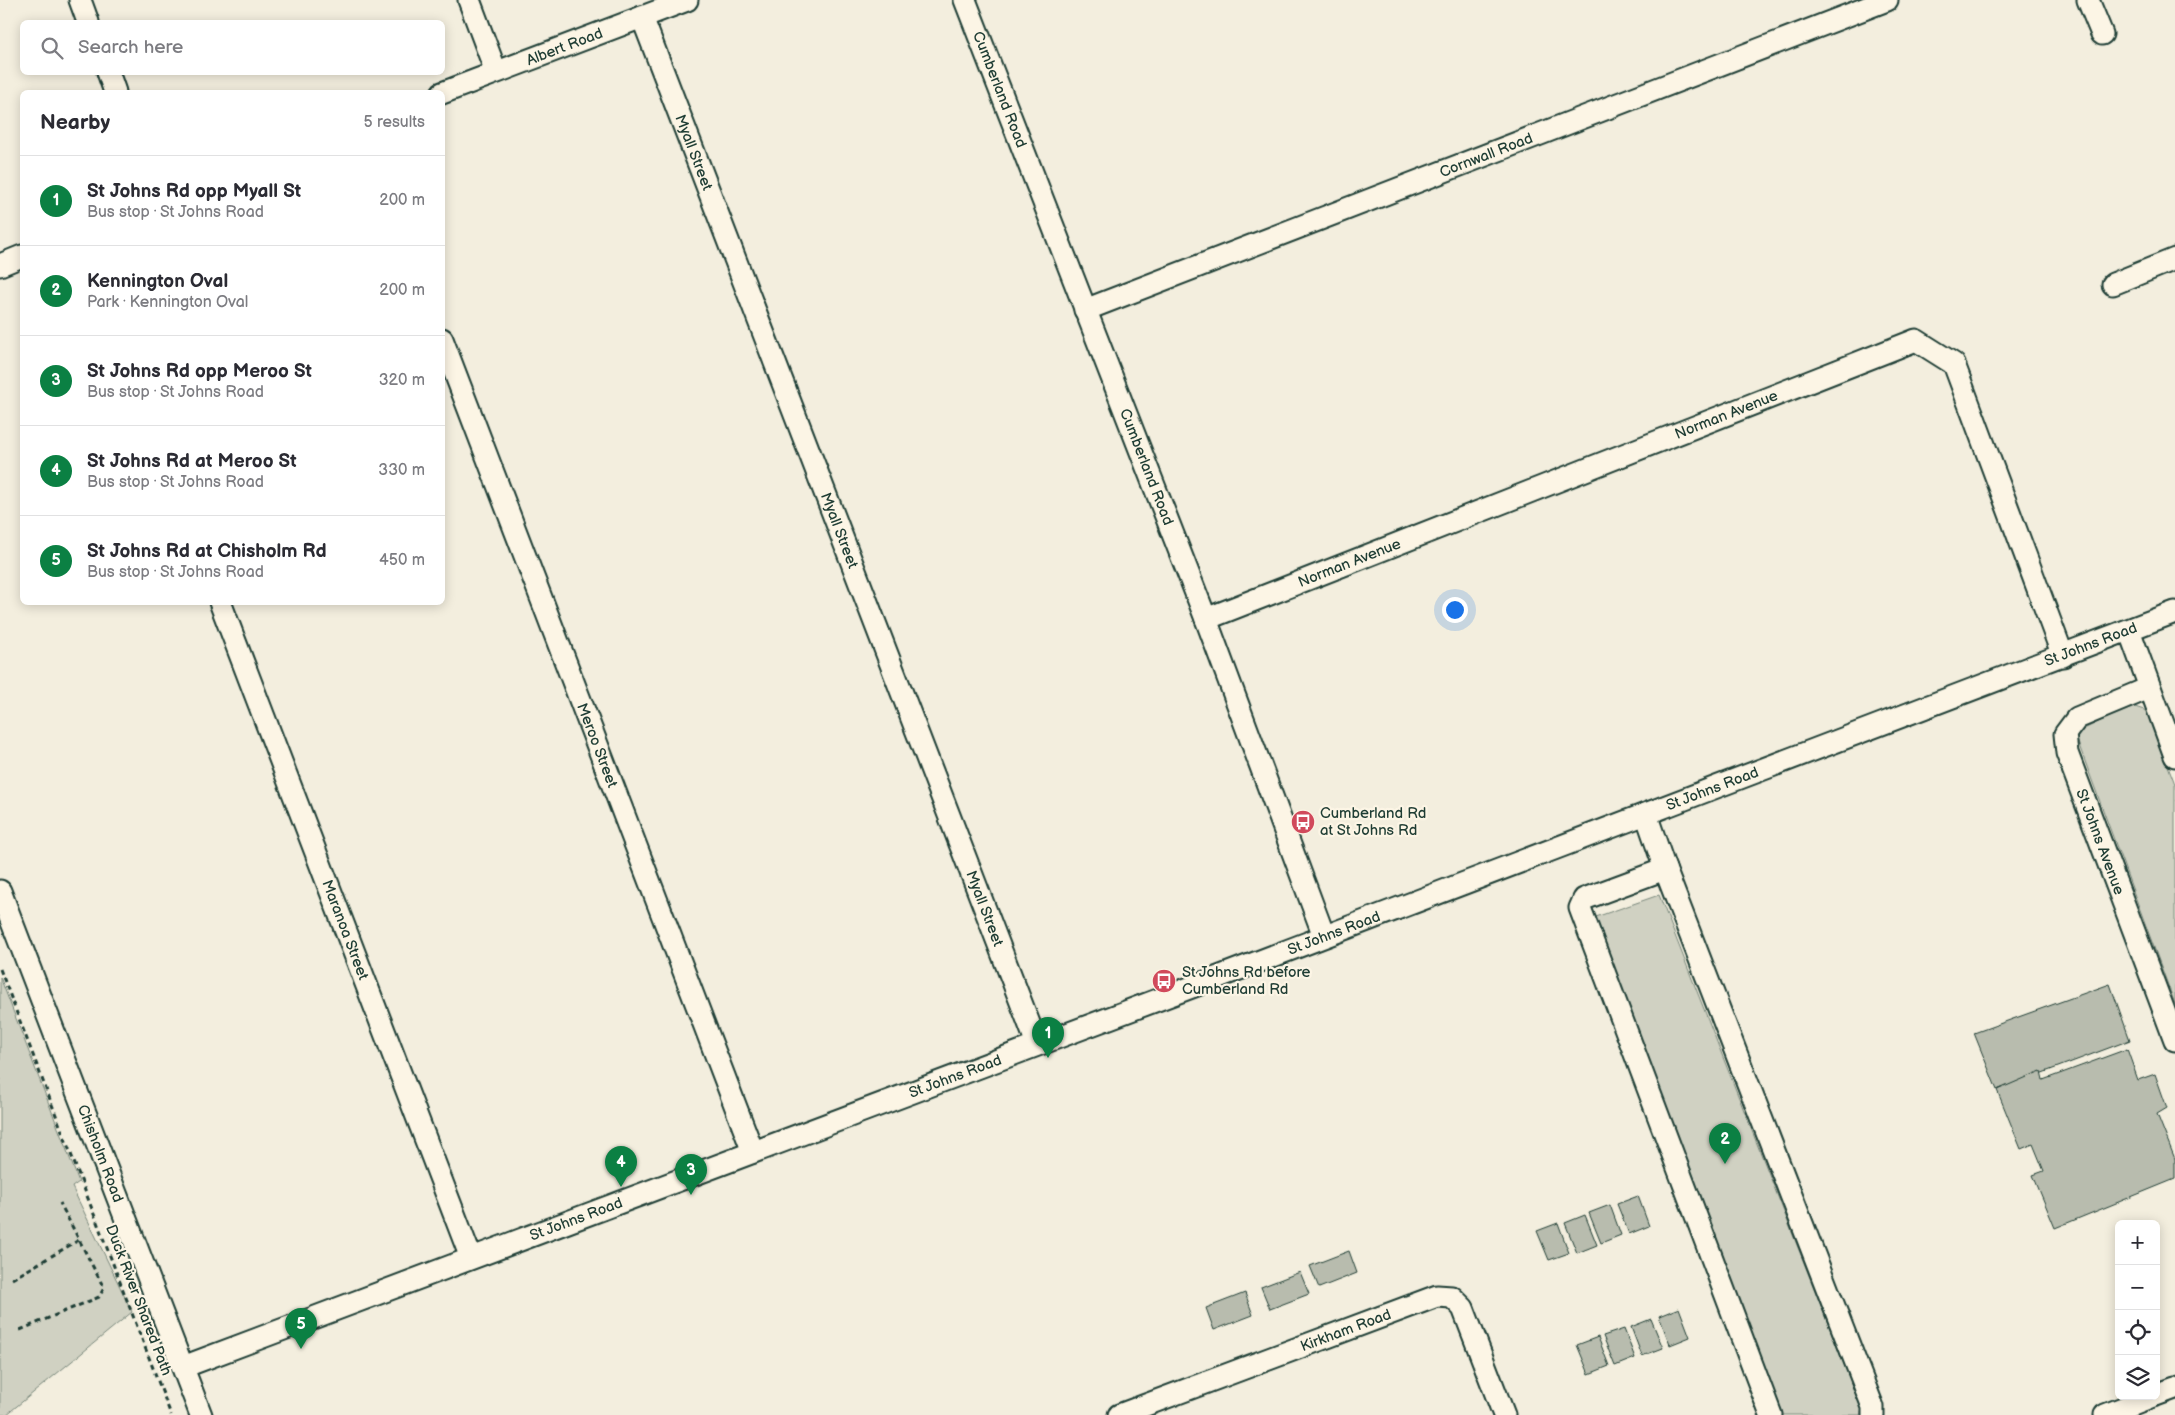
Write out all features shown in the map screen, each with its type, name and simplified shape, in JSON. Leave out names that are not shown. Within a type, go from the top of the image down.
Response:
[{"type":"street","points":[[80,0],[87,20]]},
{"type":"street","points":[[469,0],[496,72]]},
{"type":"street","name":"Albert Road","points":[[445,92],[688,0]]},
{"type":"street","name":"Cumberland Road","points":[[965,0],[1206,619],[1324,936]]},
{"type":"street","name":"Cornwall Road","points":[[1085,310],[1887,0]]},
{"type":"street","points":[[2088,0],[2102,34]]},
{"type":"street","name":"Myall Street","points":[[642,17],[1037,1044]]},
{"type":"street","points":[[109,75],[114,90]]},
{"type":"street","points":[[0,265],[20,257]]},
{"type":"street","points":[[2113,284],[2175,259]]},
{"type":"street","name":"Norman Avenue","points":[[1206,619],[1916,340],[1954,364],[2063,656]]},
{"type":"street","name":"Meroo Street","points":[[445,346],[753,1152]]},
{"type":"street","name":"Maranoa Street","points":[[221,605],[471,1258]]},
{"type":"street","name":"St Johns Road","points":[[183,1367],[2175,612]]},
{"type":"street","points":[[2129,630],[2175,756]]},
{"type":"street","name":"St Johns Avenue","points":[[2149,688],[2077,718],[2065,734],[2067,753],[2175,1040]]},
{"type":"street","points":[[1646,814],[1665,869],[1873,1407],[1873,1415]]},
{"type":"street","points":[[1665,869],[1584,899],[1580,908],[1771,1415]]},
{"type":"street","name":"Chisholm Road","points":[[0,891],[201,1415]]},
{"type":"street","name":"Kirkham Road","points":[[1119,1415],[1437,1296],[1452,1298],[1463,1308],[1504,1415]]},
{"type":"street","points":[[2160,1394],[2175,1388]]},
{"type":"street","points":[[2105,1415],[2144,1400]]},
{"type":"path","name":"Duck River Shared Path","points":[[0,969],[171,1415]]},
{"type":"path","points":[[20,1330],[99,1297],[104,1288],[60,1203]]},
{"type":"path","points":[[12,1280],[79,1240]]},
{"type":"shaded area","points":[[2132,706],[2147,711],[2175,784],[2175,1004],[2076,737],[2084,729]]},
{"type":"shaded area","points":[[1659,895],[1862,1410],[1860,1415],[1779,1415],[1593,918]]},
{"type":"shaded area","points":[[0,977],[79,1182],[72,1187],[132,1312],[6,1415],[0,1415]]},
{"type":"building","points":[[2110,984],[2130,1040],[1997,1090],[1974,1033]]},
{"type":"building","points":[[2127,1049],[2138,1080],[2155,1074],[2167,1108],[2157,1114],[2175,1159],[2175,1179],[2055,1228],[2033,1175],[2044,1171],[2033,1144],[2021,1149],[1997,1090],[2041,1071],[2043,1080]]},
{"type":"building","points":[[1638,1196],[1649,1226],[1629,1234],[1617,1204]]},
{"type":"building","points":[[1610,1205],[1621,1235],[1601,1243],[1589,1213]]},
{"type":"building","points":[[1585,1215],[1597,1245],[1577,1253],[1565,1223]]},
{"type":"building","points":[[1558,1223],[1569,1253],[1549,1260],[1537,1231]]},
{"type":"building","points":[[1349,1251],[1357,1273],[1319,1288],[1310,1266]]},
{"type":"building","points":[[1300,1272],[1309,1294],[1270,1309],[1261,1287]]},
{"type":"building","points":[[1245,1293],[1253,1315],[1214,1330],[1206,1308]]},
{"type":"building","points":[[1679,1308],[1690,1337],[1670,1345],[1659,1316]]},
{"type":"building","points":[[1651,1319],[1663,1348],[1642,1356],[1631,1327]]},
{"type":"building","points":[[1624,1329],[1635,1358],[1615,1366],[1603,1336]]},
{"type":"building","points":[[1598,1337],[1609,1366],[1589,1374],[1577,1345]]},
{"type":"place","name":"Cumberland Rd at St Johns Rd","points":[[1303,822]]},
{"type":"place","name":"St Johns Rd before Cumberland Rd","points":[[1164,981]]},
{"type":"place","name":"St Johns Rd opp Myall St","points":[[1048,1058]]},
{"type":"place","name":"Kennington Oval","points":[[1725,1164]]},
{"type":"place","name":"St Johns Rd at Meroo St","points":[[621,1187]]},
{"type":"place","name":"St Johns Rd opp Meroo St","points":[[691,1195]]},
{"type":"place","name":"St Johns Rd at Chisholm Rd","points":[[301,1349]]}]
